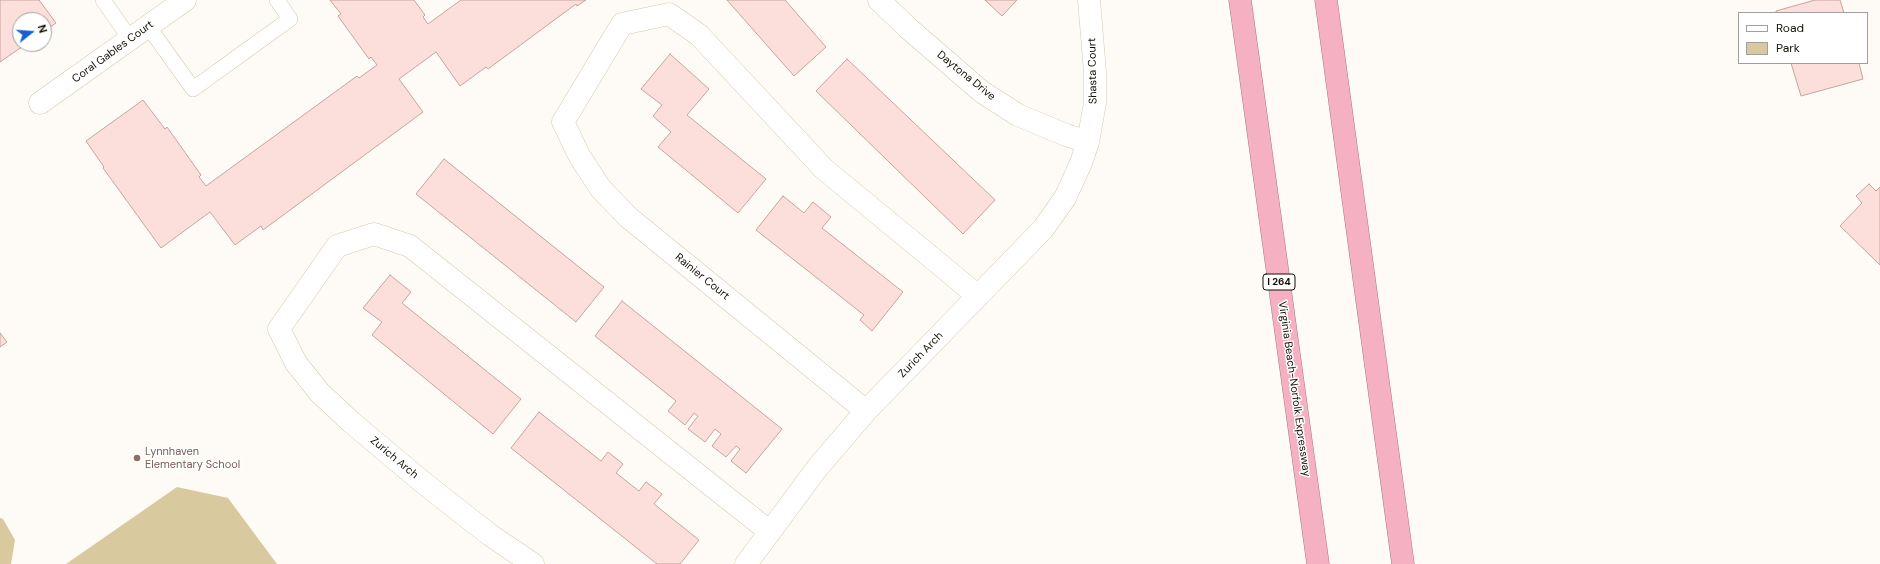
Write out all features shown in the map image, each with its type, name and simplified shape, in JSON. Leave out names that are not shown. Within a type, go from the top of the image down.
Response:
[{"type":"highway","name":"Virginia Beach-Norfolk Expressway","points":[[1240,0],[1318,564]]},
{"type":"highway","points":[[1326,0],[1404,564]]},
{"type":"street","name":"Coral Gables Court","points":[[40,103],[185,0]]},
{"type":"street","name":"Daytona Drive","points":[[879,0],[908,28],[982,92],[1018,115],[1066,135],[1088,142]]},
{"type":"street","name":"Shasta Court","points":[[1088,142],[1095,103],[1089,0]]},
{"type":"street","name":"Rainier Court","points":[[866,411],[628,217],[601,189],[580,157],[564,122],[622,24],[669,14],[699,35],[824,169],[978,296]]},
{"type":"street","name":"Zurich Arch","points":[[746,564],[818,467],[866,411],[1043,230],[1065,198],[1081,163],[1088,142]]},
{"type":"street","name":"Zurich Arch","points":[[532,564],[490,535],[420,480],[352,422],[319,392],[296,362],[279,329],[336,246],[374,234],[410,246],[770,532]]},
{"type":"lane","points":[[102,0],[130,39]]},
{"type":"lane","points":[[148,26],[193,89],[290,19],[277,0]]},
{"type":"green space","points":[[177,487],[228,498],[277,564],[66,564]]},
{"type":"green space","points":[[0,518],[3,519],[15,540],[11,564],[0,564]]},
{"type":"building","points":[[0,0],[39,0],[48,12],[12,12],[12,52],[14,52],[0,62]]},
{"type":"building","points":[[330,0],[414,0],[425,15],[423,17],[428,24],[461,0],[586,0],[577,6],[576,4],[488,69],[486,67],[460,86],[436,52],[399,79],[423,112],[263,230],[261,226],[235,245],[210,212],[161,248],[103,168],[104,167],[86,141],[143,100],[165,129],[167,127],[201,175],[199,177],[206,186],[357,76],[359,78],[377,65],[371,57],[369,59],[338,16],[341,14]]},
{"type":"building","points":[[727,0],[785,0],[826,47],[794,76]]},
{"type":"building","points":[[985,0],[1017,0],[1002,16]]},
{"type":"building","points":[[1815,0],[1840,0],[1844,12],[1776,12]]},
{"type":"building","points":[[52,18],[56,23],[52,26]]},
{"type":"building","points":[[670,54],[709,89],[687,115],[766,179],[738,213],[658,147],[671,132],[653,116],[662,105],[641,89]]},
{"type":"building","points":[[847,59],[995,200],[963,234],[816,91]]},
{"type":"building","points":[[1791,64],[1859,64],[1863,79],[1801,96]]},
{"type":"building","points":[[444,159],[604,287],[576,322],[416,194]]},
{"type":"building","points":[[1869,184],[1876,191],[1880,187],[1880,265],[1840,226],[1862,203],[1856,196]]},
{"type":"building","points":[[783,196],[804,213],[813,202],[831,217],[822,228],[903,292],[872,331],[860,320],[864,315],[756,230]]},
{"type":"building","points":[[390,275],[411,292],[402,303],[521,399],[493,434],[372,335],[382,322],[363,308]]},
{"type":"building","points":[[622,301],[782,429],[746,473],[731,461],[740,449],[736,446],[726,457],[712,446],[721,434],[715,429],[705,442],[688,429],[698,416],[694,413],[685,425],[668,411],[676,401],[595,336]]},
{"type":"building","points":[[0,333],[7,342],[0,347]]},
{"type":"building","points":[[539,412],[601,461],[608,452],[623,464],[616,473],[639,491],[646,482],[662,494],[654,504],[699,540],[680,564],[657,564],[511,448]]},
{"type":"place","name":"Lynnhaven Elementary School","points":[[137,458]]}]
